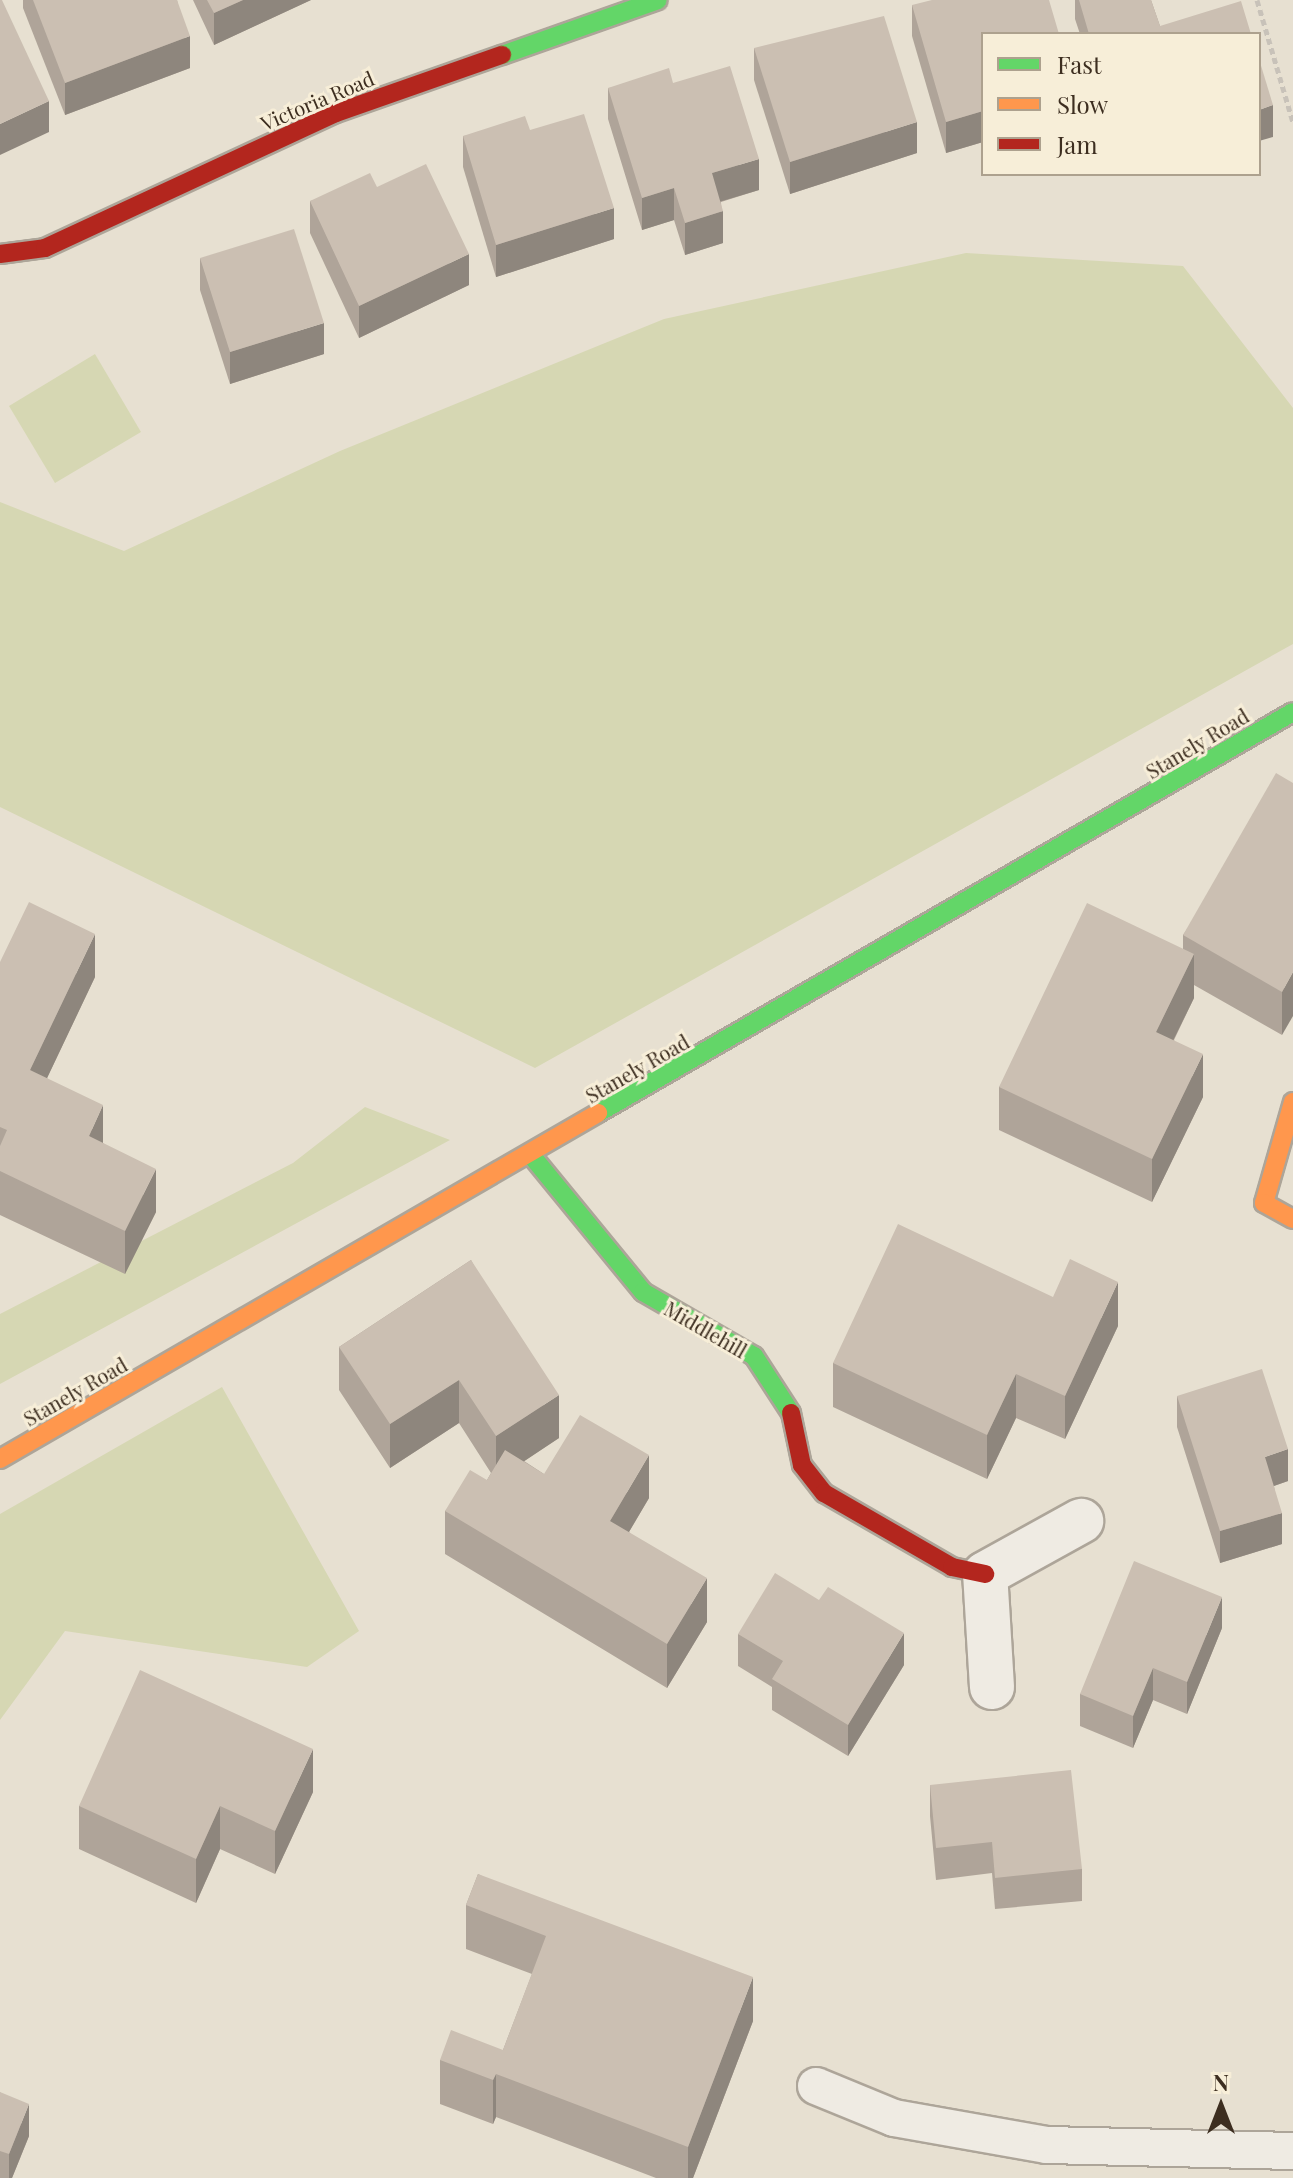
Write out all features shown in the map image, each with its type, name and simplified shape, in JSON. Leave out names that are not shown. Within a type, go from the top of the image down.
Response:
[{"type":"street","name":"Victoria Road","points":[[0,254],[45,248],[336,113],[658,0]]},
{"type":"street","name":"Stanely Road","points":[[0,1459],[531,1155],[1293,712]]},
{"type":"street","points":[[1293,1102],[1264,1203],[1293,1219]]},
{"type":"street","name":"Middlehill","points":[[531,1155],[643,1292],[754,1356],[789,1404],[802,1465],[824,1493],[952,1567],[985,1574]]},
{"type":"street","points":[[992,1687],[985,1574],[1081,1521]]},
{"type":"lane","points":[[816,2086],[894,2118],[1047,2145],[1293,2151]]},
{"type":"path","points":[[1257,0],[1293,122]]},
{"type":"green space","points":[[966,253],[1183,266],[1293,408],[1293,644],[535,1068],[0,807],[0,502],[124,551],[340,451],[664,319]]},
{"type":"green space","points":[[95,354],[141,432],[55,483],[9,406]]},
{"type":"green space","points":[[365,1107],[450,1140],[0,1384],[0,1314],[293,1163]]},
{"type":"green space","points":[[222,1387],[359,1631],[307,1667],[65,1631],[0,1720],[0,1514]]},
{"type":"building","points":[[0,0],[49,101],[0,124]]},
{"type":"building","points":[[33,0],[177,0],[190,36],[65,83]]},
{"type":"building","points":[[207,0],[243,0],[214,13]]},
{"type":"building","points":[[932,0],[1049,0],[1058,32],[981,32],[981,112],[946,122],[912,5]]},
{"type":"building","points":[[1079,0],[1151,0],[1160,26],[1241,1],[1250,32],[1088,32]]},
{"type":"building","points":[[884,16],[917,122],[790,162],[754,48]]},
{"type":"building","points":[[730,66],[759,159],[712,173],[723,211],[685,223],[674,188],[642,198],[608,88],[669,68],[673,83]]},
{"type":"building","points":[[1261,66],[1273,105],[1261,109]]},
{"type":"building","points":[[584,114],[614,208],[496,245],[463,136],[525,116],[530,130]]},
{"type":"building","points":[[426,164],[469,254],[359,306],[310,201],[370,173],[377,187]]},
{"type":"building","points":[[294,229],[324,323],[230,352],[200,258]]},
{"type":"building","points":[[1276,773],[1293,783],[1293,972],[1282,992],[1183,935]]},
{"type":"building","points":[[29,902],[95,934],[30,1070],[103,1105],[89,1136],[156,1169],[125,1231],[0,1171],[0,1146],[7,1130],[0,1127],[0,962]]},
{"type":"building","points":[[1087,903],[1194,954],[1156,1032],[1203,1054],[1152,1159],[999,1087]]},
{"type":"building","points":[[898,1224],[1053,1297],[1070,1259],[1118,1282],[1065,1396],[1016,1374],[987,1435],[833,1363]]},
{"type":"building","points":[[471,1260],[559,1395],[496,1436],[459,1380],[390,1424],[339,1347]]},
{"type":"building","points":[[1262,1369],[1288,1449],[1265,1457],[1282,1513],[1220,1531],[1177,1396]]},
{"type":"building","points":[[580,1415],[649,1455],[610,1521],[707,1578],[667,1644],[445,1511],[470,1470],[487,1480],[505,1450],[544,1474]]},
{"type":"building","points":[[1134,1561],[1222,1597],[1187,1682],[1153,1668],[1133,1716],[1080,1694]]},
{"type":"building","points":[[775,1573],[819,1600],[828,1587],[904,1633],[848,1725],[772,1679],[783,1661],[738,1634]]},
{"type":"building","points":[[140,1670],[313,1749],[275,1831],[220,1806],[196,1859],[79,1806]]},
{"type":"building","points":[[1071,1770],[1082,1869],[995,1878],[992,1842],[936,1848],[930,1785]]},
{"type":"building","points":[[478,1874],[753,1977],[688,2147],[496,2074],[493,2080],[440,2060],[451,2030],[503,2050],[546,1936],[466,1905]]},
{"type":"building","points":[[0,2092],[29,2104],[9,2154],[0,2151]]},
{"type":"traffic: fast","points":[[502,55],[658,0]]},
{"type":"traffic: fast","points":[[598,1113],[1293,712]]},
{"type":"traffic: fast","points":[[531,1155],[643,1292],[754,1356],[791,1413]]},
{"type":"traffic: slow","points":[[1293,1102],[1264,1203],[1293,1219]]},
{"type":"traffic: slow","points":[[0,1459],[598,1113]]},
{"type":"traffic: jam","points":[[0,254],[45,248],[336,113],[502,55]]},
{"type":"traffic: jam","points":[[791,1413],[802,1465],[824,1493],[952,1567],[985,1574]]}]
